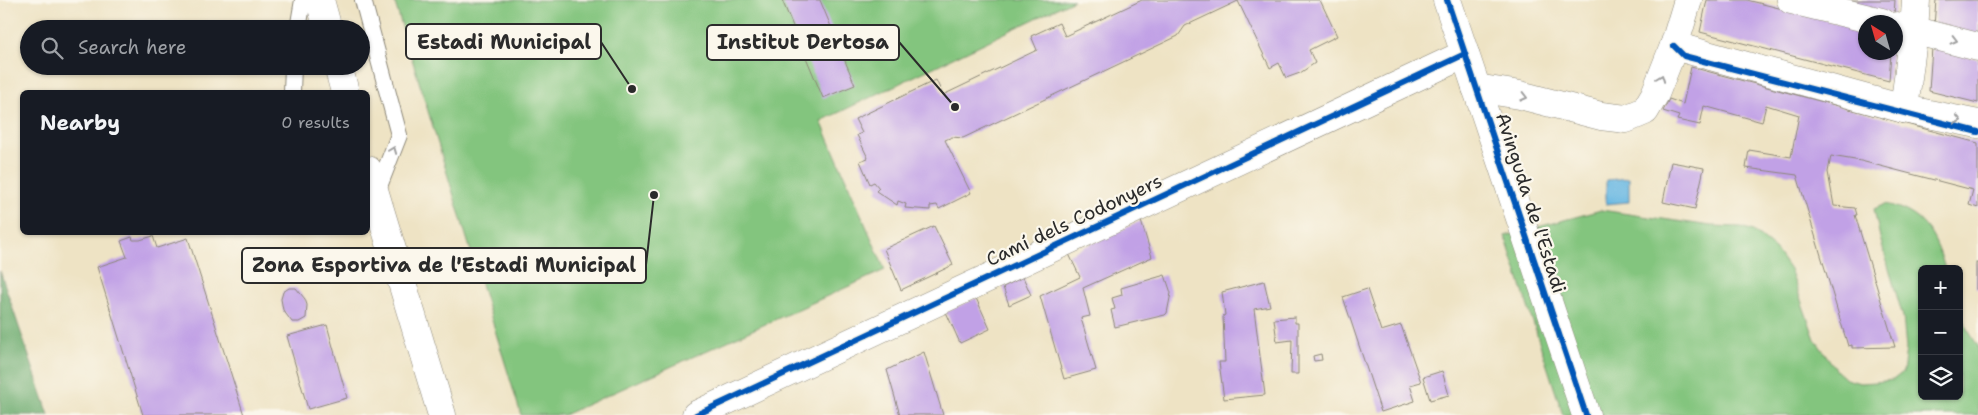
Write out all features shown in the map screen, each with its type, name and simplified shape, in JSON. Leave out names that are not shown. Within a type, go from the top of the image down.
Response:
[{"type":"street","points":[[320,0],[326,20]]},
{"type":"street","name":"Avinguda de l'Estadi","points":[[1447,0],[1586,415]]},
{"type":"street","points":[[1476,88],[1520,95],[1601,116],[1626,119],[1645,112],[1655,94],[1674,46],[1688,0]]},
{"type":"street","points":[[1791,0],[1858,16]]},
{"type":"street","points":[[1904,108],[1905,28],[1916,0]]},
{"type":"street","points":[[1905,28],[1978,47]]},
{"type":"street","points":[[1674,46],[1904,108],[1978,124]]},
{"type":"street","name":"Camí dels Codonyers","points":[[696,415],[1465,54]]},
{"type":"street","points":[[340,75],[344,90]]},
{"type":"street","points":[[370,176],[442,415]]},
{"type":"lane","points":[[300,20],[303,0]]},
{"type":"lane","points":[[363,0],[368,20]]},
{"type":"lane","points":[[370,27],[398,135],[376,196]]},
{"type":"lane","points":[[292,90],[293,75]]},
{"type":"green space","points":[[394,0],[1074,0],[821,121],[885,270],[564,415],[521,415]]},
{"type":"green space","points":[[1885,204],[1909,213],[1918,219],[1932,235],[1944,265],[1918,265],[1918,400],[1963,400],[1963,320],[1978,346],[1978,415],[1563,415],[1505,236],[1601,210],[1711,226],[1741,227],[1753,231],[1776,250],[1790,270],[1815,339],[1837,371],[1846,379],[1860,383],[1875,382],[1893,380],[1903,372],[1906,348],[1903,317],[1880,238],[1874,209]]},
{"type":"green space","points":[[0,271],[49,415],[0,415]]},
{"type":"water","points":[[1629,178],[1629,202],[1606,204],[1606,180]]},
{"type":"building","points":[[782,0],[820,0],[855,85],[823,98]]},
{"type":"building","points":[[1142,0],[1320,0],[1337,36],[1309,50],[1315,63],[1300,73],[1286,78],[1279,63],[1270,68],[1238,1],[1185,26],[1178,36],[963,138],[952,137],[945,140],[971,193],[939,209],[937,205],[930,206],[930,210],[905,208],[906,204],[898,201],[897,205],[876,191],[879,188],[874,182],[870,184],[860,161],[868,158],[857,135],[862,133],[855,119],[936,80],[943,95],[1037,50],[1031,36],[1059,23],[1065,36]]},
{"type":"building","points":[[1707,0],[1747,0],[1858,28],[1858,60],[1890,60],[1889,81],[1700,32]]},
{"type":"building","points":[[1833,0],[1895,0],[1894,15]]},
{"type":"building","points":[[1936,0],[1978,0],[1978,36],[1934,26]]},
{"type":"building","points":[[1932,47],[1978,59],[1978,103],[1929,91]]},
{"type":"building","points":[[1691,67],[1978,143],[1978,208],[1969,205],[1973,190],[1861,161],[1831,156],[1828,172],[1834,206],[1855,208],[1857,215],[1855,215],[1895,347],[1852,348],[1852,345],[1848,346],[1797,175],[1746,168],[1749,150],[1791,157],[1799,115],[1766,105],[1762,122],[1704,106],[1700,125],[1677,120],[1679,116],[1663,111],[1669,99],[1683,104]]},
{"type":"building","points":[[1671,162],[1704,168],[1695,209],[1663,202]]},
{"type":"building","points":[[1141,221],[1152,257],[1083,288],[1090,316],[1081,318],[1096,370],[1064,379],[1040,296],[1080,277],[1069,254]]},
{"type":"building","points":[[934,226],[953,265],[901,290],[884,249]]},
{"type":"building","points":[[153,236],[157,248],[188,238],[244,415],[143,415],[97,267],[127,257],[121,241],[132,237],[133,240],[140,240]]},
{"type":"building","points":[[1976,263],[1978,263],[1978,289],[1976,289]]},
{"type":"building","points":[[1165,275],[1171,293],[1167,313],[1115,327],[1111,310],[1115,309],[1112,298],[1122,295],[1121,288]]},
{"type":"building","points":[[1023,277],[1031,295],[1009,305],[1003,287]]},
{"type":"building","points":[[1264,281],[1270,306],[1254,309],[1265,395],[1224,399],[1219,362],[1225,362],[1223,316],[1225,315],[1222,292]]},
{"type":"building","points":[[289,288],[296,288],[305,299],[307,305],[306,318],[299,322],[292,322],[283,310],[281,299],[283,292]]},
{"type":"building","points":[[1367,289],[1381,331],[1401,325],[1421,382],[1410,385],[1415,401],[1381,412],[1343,297]]},
{"type":"building","points":[[976,298],[990,329],[960,343],[946,312]]},
{"type":"building","points":[[1295,317],[1295,323],[1298,323],[1298,374],[1291,374],[1292,340],[1277,342],[1274,319]]},
{"type":"building","points":[[327,325],[347,398],[308,409],[287,336]]},
{"type":"building","points":[[924,352],[943,415],[900,415],[887,370]]},
{"type":"building","points":[[1321,354],[1322,360],[1314,361],[1313,356]]},
{"type":"building","points":[[1442,371],[1449,395],[1430,400],[1423,377]]},
{"type":"cycle path","points":[[1447,0],[1586,415]]},
{"type":"cycle path","points":[[1674,46],[1684,56],[1978,132]]},
{"type":"cycle path","points":[[696,415],[1465,54]]},
{"type":"place","name":"Estadi Municipal","points":[[632,89]]},
{"type":"place","name":"Institut Dertosa","points":[[955,107]]},
{"type":"place","name":"Zona Esportiva de l'Estadi Municipal","points":[[654,195]]}]
